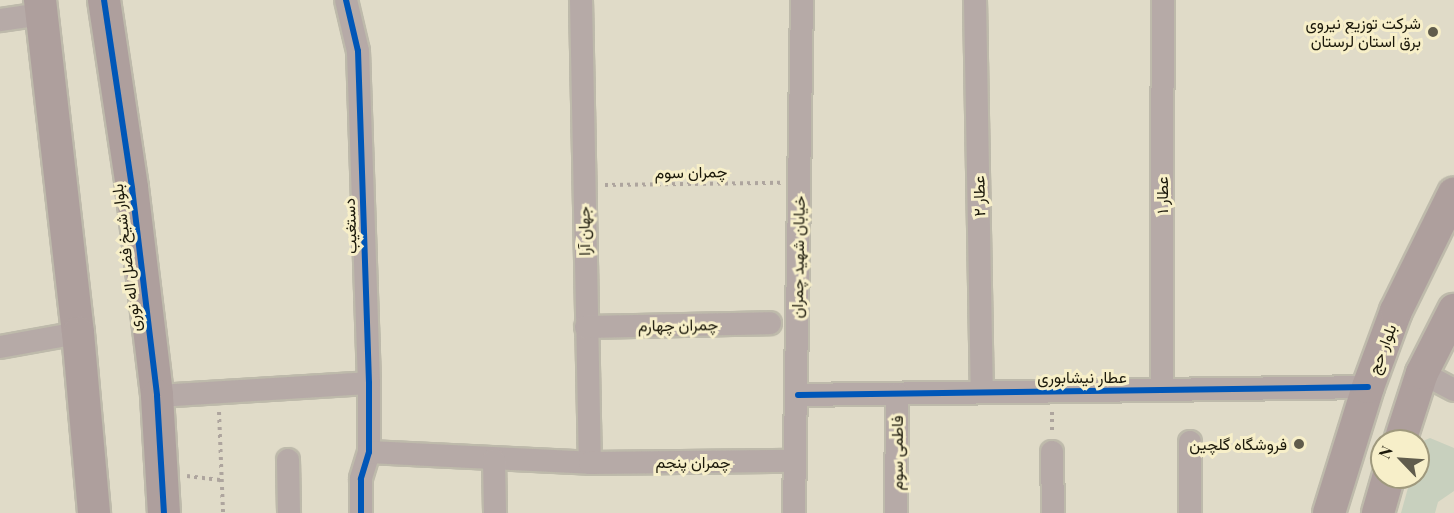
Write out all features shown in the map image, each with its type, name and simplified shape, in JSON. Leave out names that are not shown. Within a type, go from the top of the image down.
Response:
[{"type":"street","name":"بلوار شیخ فضل اله نوری","points":[[104,0],[132,188],[157,396],[164,513]]},
{"type":"street","name":"دستغیب","points":[[346,0],[358,51],[369,383],[369,452],[362,479],[361,513]]},
{"type":"street","name":"جهان آرا","points":[[581,0],[590,463]]},
{"type":"street","name":"خیابان شهید چمران","points":[[794,513],[798,395],[802,0]]},
{"type":"street","name":"عطار ۲","points":[[975,0],[982,391]]},
{"type":"street","name":"عطار ۱","points":[[1162,390],[1163,0]]},
{"type":"street","points":[[0,20],[40,7],[78,333],[94,513]]},
{"type":"street","name":"بلوار حج","points":[[1329,513],[1368,387],[1396,310],[1454,193]]},
{"type":"street","points":[[1404,429],[1422,373],[1454,310]]},
{"type":"street","name":"چمران چهارم","points":[[586,327],[770,323]]},
{"type":"street","points":[[0,347],[78,333]]},
{"type":"street","points":[[1422,373],[1454,390]]},
{"type":"street","points":[[157,396],[369,383]]},
{"type":"street","name":"عطار نیشابوری","points":[[798,395],[1368,387]]},
{"type":"street","name":"فاطمی سوم","points":[[896,513],[897,394]]},
{"type":"street","points":[[1190,442],[1190,513]]},
{"type":"street","name":"چمران پنجم","points":[[369,452],[590,463],[795,461]]},
{"type":"street","points":[[1052,452],[1053,513]]},
{"type":"street","points":[[288,460],[289,513]]},
{"type":"street","points":[[494,460],[495,513]]},
{"type":"street","points":[[1378,513],[1385,489]]},
{"type":"path","points":[[1052,390],[1052,452]]},
{"type":"path","points":[[218,392],[223,513]]},
{"type":"path","points":[[162,473],[222,480]]},
{"type":"green space","points":[[1430,438],[1454,448],[1454,491],[1438,502],[1435,513],[1401,513],[1408,489],[1430,489]]},
{"type":"cycle path","points":[[104,0],[132,188],[157,396],[164,513]]},
{"type":"cycle path","points":[[346,0],[358,51],[369,383],[369,452],[361,479],[361,513]]},
{"type":"cycle path","points":[[798,395],[1368,387]]},
{"type":"place","name":"شرکت توزیع نیروی برق استان لرستان","points":[[1433,32]]},
{"type":"place","name":"فروشگاه گلچین","points":[[1299,444]]}]
